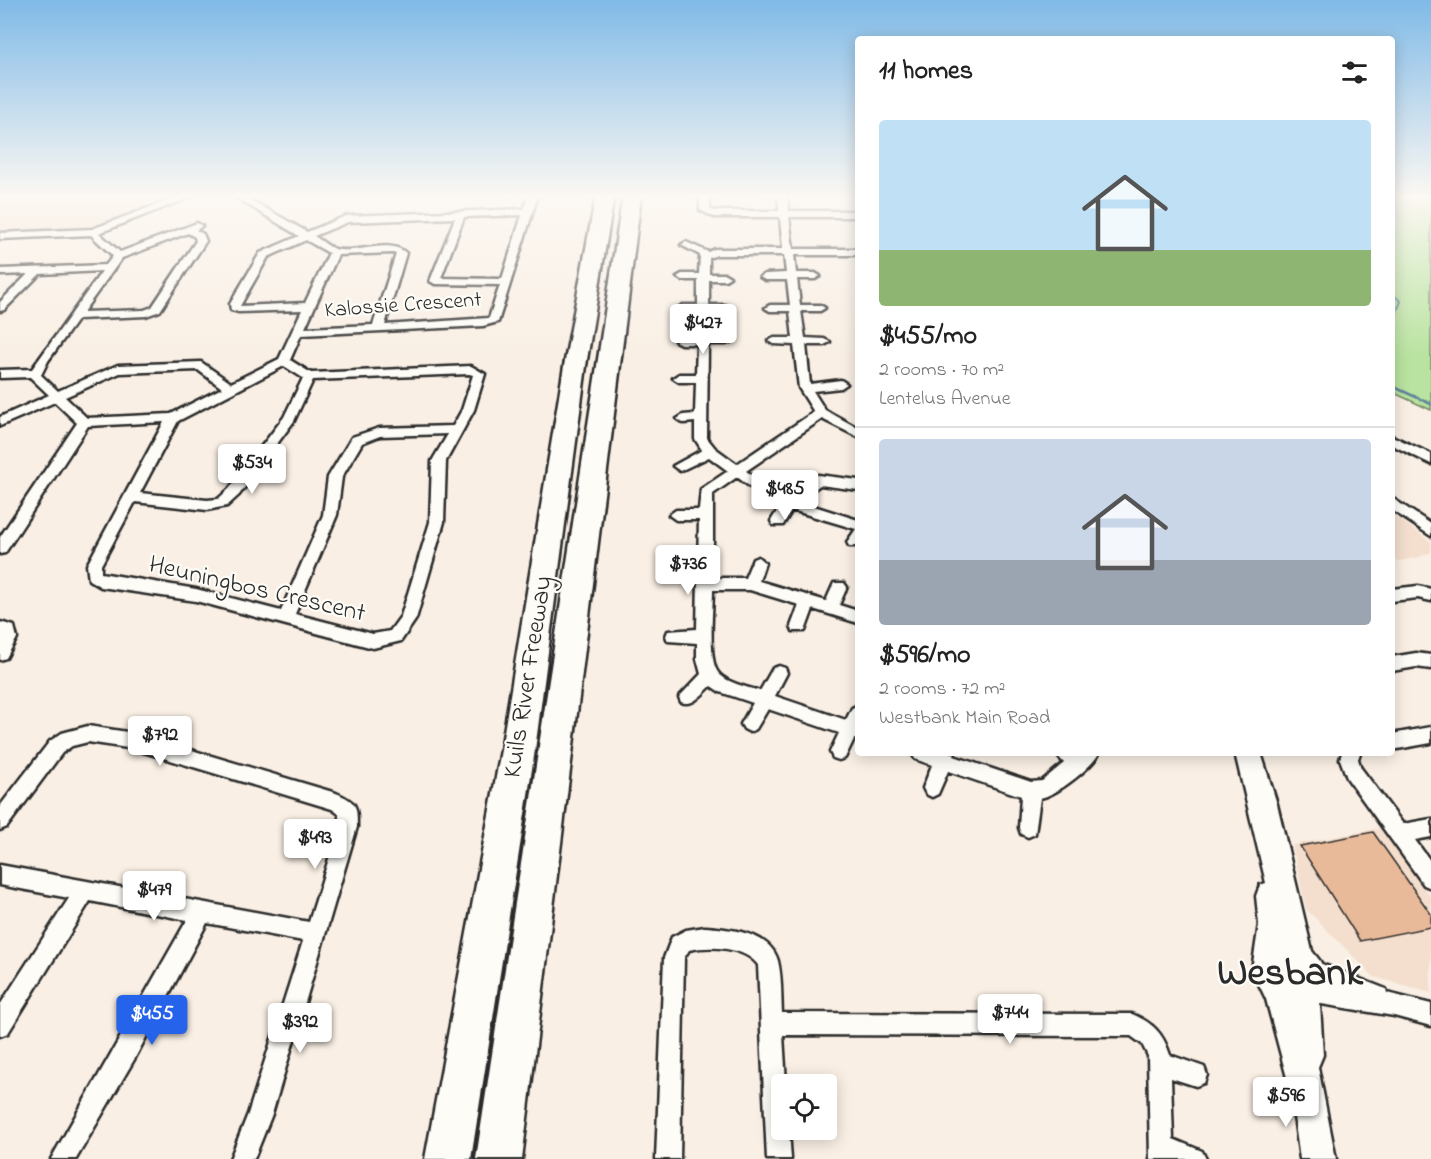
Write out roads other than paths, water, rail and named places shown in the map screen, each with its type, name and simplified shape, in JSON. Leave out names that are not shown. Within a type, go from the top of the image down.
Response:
[{"type":"highway","name":"Kuils River Freeway","points":[[448,1159],[518,750],[595,249]]},
{"type":"highway","name":"Kuils River Freeway","points":[[500,1159],[552,753],[625,249]]},
{"type":"street","points":[[111,249],[118,256]]},
{"type":"street","points":[[35,373],[118,256],[136,249]]},
{"type":"street","points":[[75,316],[146,313],[156,309],[196,249]]},
{"type":"street","points":[[277,249],[264,255],[253,270],[235,308],[310,306]]},
{"type":"street","points":[[329,249],[334,252],[395,250],[401,253],[378,328]]},
{"type":"street","points":[[447,249],[435,281],[507,282]]},
{"type":"street","name":"Kalossie Crescent","points":[[300,332],[490,321],[496,318],[517,249]]},
{"type":"street","points":[[695,249],[707,255]]},
{"type":"street","points":[[818,249],[789,252],[715,252],[704,259],[702,442],[735,471],[787,505],[855,524]]},
{"type":"street","points":[[35,373],[37,378],[84,422],[173,418],[284,361],[300,332],[334,252]]},
{"type":"street","points":[[789,252],[805,388],[821,413],[855,431]]},
{"type":"street","points":[[0,272],[111,268]]},
{"type":"street","points":[[0,308],[37,271]]},
{"type":"street","points":[[765,277],[815,276]]},
{"type":"street","points":[[682,277],[725,277]]},
{"type":"street","points":[[684,308],[725,308]]},
{"type":"street","points":[[770,308],[820,308]]},
{"type":"street","points":[[681,341],[726,340]]},
{"type":"street","points":[[774,341],[824,342]]},
{"type":"street","points":[[131,497],[207,505],[222,503],[234,492],[290,418],[309,377],[284,361]]},
{"type":"street","points":[[0,422],[112,371],[125,369],[201,366],[231,389]]},
{"type":"street","name":"Heuningbos Crescent","points":[[173,418],[94,565],[93,572],[96,578],[196,595],[373,641],[387,639],[400,633],[408,619],[437,522],[439,462],[468,410],[479,374],[475,371],[309,377]]},
{"type":"street","points":[[0,374],[35,373]]},
{"type":"street","points":[[679,378],[703,378]]},
{"type":"street","points":[[805,388],[841,384]]},
{"type":"street","points":[[821,413],[706,492],[705,659],[710,676],[726,687],[854,731],[839,753]]},
{"type":"street","points":[[683,419],[702,418]]},
{"type":"street","points":[[0,549],[84,422]]},
{"type":"street","points":[[286,618],[330,515],[335,477],[357,440],[379,432],[458,430]]},
{"type":"street","points":[[1395,444],[1431,460]]},
{"type":"street","points":[[680,466],[710,451]]},
{"type":"street","points":[[778,521],[796,495],[818,480],[855,484]]},
{"type":"street","points":[[1395,506],[1431,531]]},
{"type":"street","points":[[676,515],[705,515]]},
{"type":"street","points":[[750,584],[758,563]]},
{"type":"street","points":[[675,571],[750,584],[855,616]]},
{"type":"street","points":[[830,609],[839,587]]},
{"type":"street","points":[[1395,595],[1418,592],[1431,596]]},
{"type":"street","points":[[799,626],[808,602]]},
{"type":"street","points":[[0,653],[4,633]]},
{"type":"street","points":[[674,636],[705,636]]},
{"type":"street","points":[[1395,664],[1416,660],[1431,662]]},
{"type":"street","points":[[750,724],[779,673]]},
{"type":"street","points":[[687,697],[710,676]]},
{"type":"street","points":[[0,821],[56,747],[68,739],[88,734],[134,741],[336,802],[348,809],[348,827],[260,1114],[242,1159]]},
{"type":"street","points":[[1395,741],[1431,735]]},
{"type":"street","points":[[1236,756],[1253,806],[1268,875],[1274,924],[1296,978]]},
{"type":"street","points":[[1249,756],[1265,806],[1290,928],[1307,1089],[1318,1159]]},
{"type":"street","points":[[1350,756],[1348,759],[1353,772],[1431,878]]},
{"type":"street","points":[[932,788],[944,757],[1031,791],[1046,789],[1077,757]]},
{"type":"street","points":[[1028,828],[1031,791]]},
{"type":"street","points":[[1399,834],[1431,828]]},
{"type":"street","points":[[0,875],[315,933]]},
{"type":"street","points":[[0,1024],[86,891]]},
{"type":"street","points":[[63,1159],[127,1050],[203,911]]},
{"type":"street","points":[[668,1159],[674,958],[679,944],[690,937],[701,936],[750,946],[761,952],[770,968],[779,1159]]},
{"type":"street","points":[[1296,978],[1431,1015]]},
{"type":"street","points":[[774,1024],[1132,1025],[1153,1040],[1159,1056],[1162,1153],[1194,1159]]},
{"type":"street","points":[[1159,1063],[1196,1075]]},
{"type":"waterway","points":[[1395,296],[1401,301],[1395,316]]},
{"type":"waterway","points":[[1395,387],[1431,404]]},
{"type":"district","name":"Wesbank","points":[[1290,974]]}]
